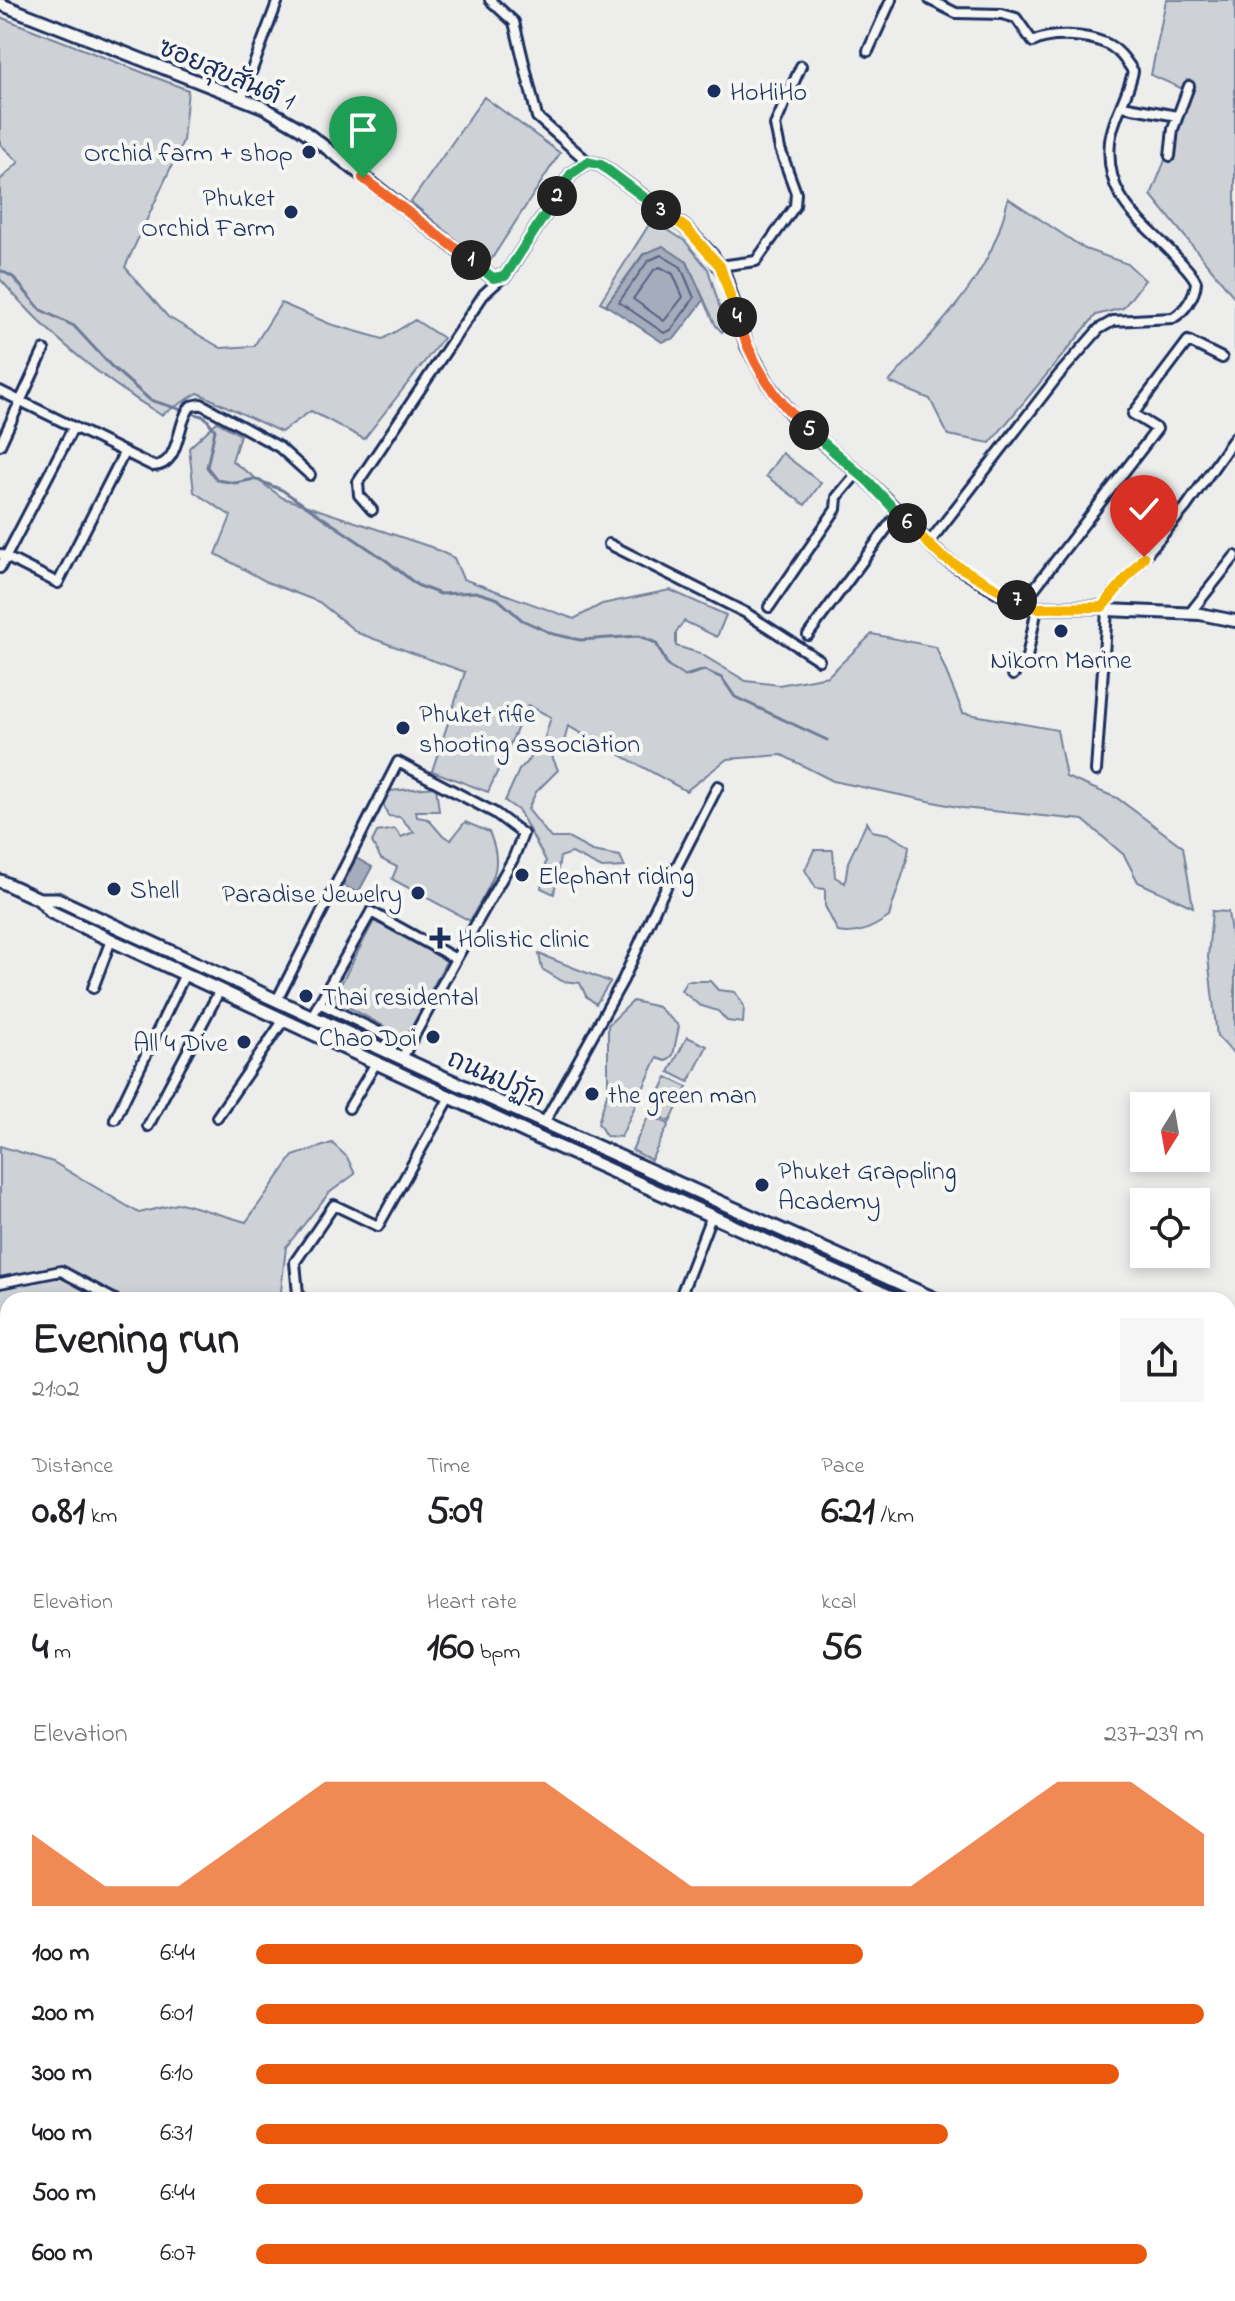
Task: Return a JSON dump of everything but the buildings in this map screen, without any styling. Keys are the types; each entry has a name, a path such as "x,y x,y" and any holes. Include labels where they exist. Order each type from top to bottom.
{"main road":[{"name":"ถนนปฏัก","path":"0,881 39,899 51,912 283,1021 880,1292"},
{"name":"ถนนปฏัก","path":"39,899 57,899 919,1292"},
{"path":"738,1227 744,1213"}],"street":[{"path":"241,99 278,0"},
{"path":"490,0 514,22 537,117 588,162 601,165 686,228 720,266 747,346 767,382 795,419 858,472 942,557 1001,594 1037,608 1190,613 1235,621"},
{"path":"868,51 891,0"},
{"path":"928,544 1058,376 1099,329 1113,321 1173,318 1195,291 1195,277 1128,209 1115,188 1110,145 1133,71 1124,56 1104,42 1075,37 1049,36 1033,42 1016,18 1002,14 956,13 930,0"},
{"name":"ซอยสุขสันต์ 1","path":"0,4 241,99 301,129 493,278 505,276"},
{"path":"720,266 756,261 795,206 796,193 775,125 801,66"},
{"path":"1170,156 1177,116 1189,86"},
{"path":"1122,106 1177,116"},
{"path":"372,510 359,495 358,482 484,294 505,276 571,174 588,162"},
{"path":"1023,603 1157,429 1133,414 1188,341 1222,358"},
{"path":"0,445 44,350"},
{"path":"0,391 145,464 161,466 172,455 186,410 201,404 279,447 310,475"},
{"path":"0,568 3,556 73,428"},
{"path":"1096,771 1104,608 1186,507 1235,437"},
{"path":"3,556 58,583 124,453"},
{"path":"769,607 836,509 837,497 858,472"},
{"path":"808,635 898,513"},
{"path":"609,544 746,613 819,660"},
{"path":"1190,613 1235,556"},
{"path":"1013,675 1027,657 1037,608"},
{"path":"277,1000 398,762 495,813 523,834 513,859 402,1058"},
{"path":"544,1123 623,980 657,905 718,786"},
{"path":"312,1016 371,912 456,959"},
{"path":"93,988 111,940"},
{"path":"115,1119 185,974"},
{"path":"148,1126 220,990"},
{"path":"319,1003 408,1046"},
{"path":"217,1117 283,1021"},
{"path":"349,1108 376,1063"},
{"path":"298,1292 295,1262 334,1205 378,1226 450,1097"},
{"path":"682,1292 712,1214"},
{"path":"0,1283 61,1271 100,1292"}],"shaded area":[{"path":"1166,0 1235,0 1235,298 1151,195 1192,93 1151,75"},
{"path":"0,17 188,90 183,141 125,267 168,317 221,348 254,346 281,303 330,324 383,339 415,320 443,338 364,439 311,411 281,432 198,393 161,415 75,353 0,279 0,180 19,162 0,144"},
{"path":"484,97 560,153 487,266 411,202"},
{"path":"1008,198 1085,249 1128,264 1145,280 1123,308 1096,315 990,443 948,435 930,399 889,382 945,319 977,275 1001,226"},
{"path":"652,220 685,241 708,269 726,328 722,332 716,326 687,262 643,254 606,305 600,302"},
{"path":"217,422 240,435 232,461 283,498 431,547 454,558 463,579 574,619 602,604 670,590 726,615 717,637 684,621 676,633 676,646 699,653 746,681 779,685 828,676 872,634 936,647 963,713 1057,730 1066,777 1117,798 1183,847 1193,907 1138,882 1124,855 1083,820 962,808 833,781 782,755 727,759 686,791 568,726 564,742 551,754 558,770 536,792 528,809 551,838 568,838 592,851 620,856 625,867 602,868 572,853 560,857 554,894 541,888 546,861 519,811 505,801 519,770 542,746 551,717 528,705 488,792 432,771 465,672 358,633 319,602 267,582 216,554 231,516 194,492 189,448"},
{"path":"782,453 821,483 805,505 766,476"},
{"path":"436,787 439,811 416,811 417,817 428,819 451,840 465,822 489,832 494,846 493,878 470,921 392,879 397,867 381,859 372,842 377,832 395,829 401,837 414,832 400,817 388,816 383,803 389,791"},
{"path":"867,822 872,831 888,834 909,846 906,864 889,917 865,930 838,932 825,906 825,889 816,888 805,870 814,850 833,850 835,877 845,883 848,862"},
{"path":"1212,911 1228,912 1235,960 1235,1055 1217,1036 1208,957"},
{"path":"374,921 447,960 406,1038 333,999"},
{"path":"539,954 610,982 596,1004 586,996 580,983 562,981 542,969"},
{"path":"687,981 710,981 718,990 735,992 744,1006 743,1023 727,1021 718,1011 699,1005 681,990"},
{"path":"633,1001 658,1007 679,1026 673,1055 666,1061 657,1058 621,1137 606,1136 598,1123 608,1091 608,1025"},
{"path":"687,1037 707,1046 689,1082 669,1072"},
{"path":"667,1077 687,1087 670,1122 650,1112"},
{"path":"649,1115 669,1124 651,1160 632,1150"},
{"path":"332,1143 347,1157 355,1174 329,1193 286,1247 281,1292 0,1292 0,1146 53,1162 139,1213 181,1203 246,1222 293,1156"}],"water":[{"path":"663,246 687,262 704,300 675,338 662,342 606,305 644,254"},
{"path":"356,858 372,867 358,893 342,885"}],"waterway":[{"path":"0,270 13,277 41,310 74,326 111,366 150,400 205,417 215,430 207,467 217,480 235,483 255,479 282,490 417,585 440,594 476,592 498,599 522,620 553,634 580,640 639,636 656,643 668,666 685,676 704,670 722,678 735,697 827,740"}],"place":[{"name":"HoHiHo","path":"714,91"},
{"name":"Orchid farm + shop","path":"309,152"},
{"name":"Phuket Orchid Farm","path":"291,212"},
{"name":"Nikorn Marine","path":"1061,631"},
{"name":"Phuket rifle shooting association","path":"403,728"},
{"name":"Elephant riding","path":"522,875"},
{"name":"Shell","path":"114,889"},
{"name":"Paradise Jewelry","path":"418,893"},
{"name":"Holistic clinic","path":"440,938"},
{"name":"Thai residental","path":"306,996"},
{"name":"Chao Doi","path":"433,1037"},
{"name":"All 4 Dive","path":"244,1042"},
{"name":"the green man","path":"592,1094"},
{"name":"Phuket Grappling Academy","path":"762,1185"}],"route":[{"path":"363,178 493,278 505,276 571,174 588,162 601,165 686,228 712,255 725,276 747,346 767,382 795,419 869,482 942,557 1001,594 1037,608 1102,607 1144,557"}]}
